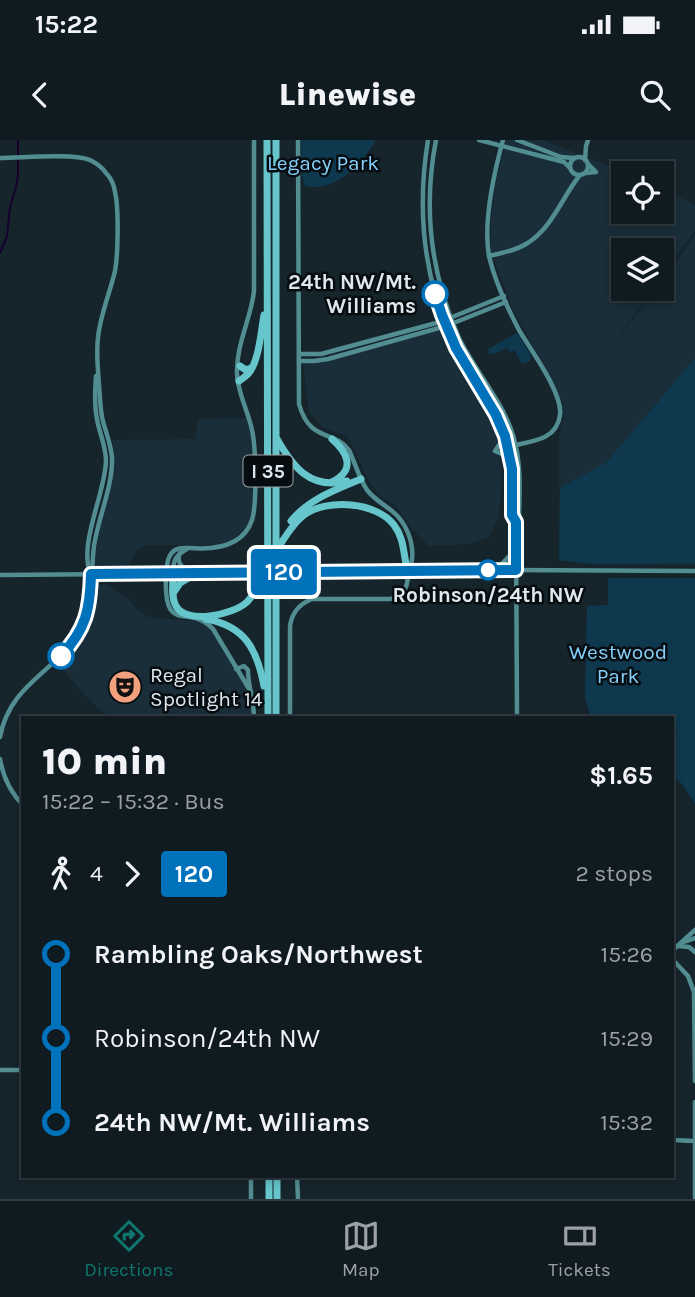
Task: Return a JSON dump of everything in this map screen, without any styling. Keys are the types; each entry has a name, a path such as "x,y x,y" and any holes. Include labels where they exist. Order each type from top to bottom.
{"highway":[{"name":"I 35","path":"267,140 271,716"},
{"name":"I 35","path":"271,716 276,550 276,140"},
{"path":"239,382 252,368 268,293"},
{"path":"240,366 246,370 252,368"},
{"path":"276,438 297,470 310,478 327,483 361,478"},
{"path":"327,483 342,475 347,462 342,447 332,439"},
{"path":"276,550 289,525 303,509 317,498 361,478"},
{"path":"276,550 296,523 311,510 326,506 362,506 383,515 394,525 402,539 408,572"},
{"path":"169,573 177,609 185,613 213,616 229,613 243,605 250,598 268,565"},
{"path":"173,593 180,583 197,573"},
{"path":"195,619 223,624 240,634 252,646 262,673 271,716"},
{"path":"269,1178 269,1199"},
{"path":"277,1178 277,1199"}],"main road":[{"path":"251,692 213,629 204,622 179,616 171,610 166,599 168,560 172,552 179,548 221,547 233,543 248,530 254,516 254,441 242,399 237,363 254,291 254,140"},
{"path":"290,716 290,626 296,609 312,599 396,598 407,588 412,560 407,529 394,512 371,495 345,444 312,428 301,411 298,140"},
{"path":"428,140 422,188 423,233 432,285 461,358 496,414 509,447 512,515 516,522"},
{"path":"436,140 430,184 430,229 437,272 453,324 470,358 501,408 513,436 518,458 520,488 519,515 516,522 517,716"},
{"path":"479,140 502,143 564,162 576,174 596,172 586,162 517,140"},
{"path":"489,256 517,248 535,238 550,221 570,186 587,169 588,140"},
{"path":"502,143 491,198 489,256 505,299 546,374 560,407 560,419 553,432 544,438 516,445"},
{"path":"570,186 570,162 586,146"},
{"path":"0,158 86,159 103,168 114,186 117,201 116,265 98,335 97,368 101,413 110,442 112,463 94,544 88,613 70,646 19,694 6,715 0,737"},
{"path":"299,358 445,323 453,324 505,299"},
{"path":"445,323 451,318 505,299"},
{"path":"239,349 239,382"},
{"path":"496,414 504,422 512,443 516,445"},
{"path":"495,451 505,436"},
{"path":"513,436 528,442"},
{"path":"518,458 528,442"},
{"path":"495,451 509,447"},
{"path":"509,447 514,453 520,488"},
{"path":"495,451 511,461"},
{"path":"169,573 180,552 188,548"},
{"path":"496,570 516,548"},
{"path":"180,552 179,563 187,573"},
{"path":"0,575 496,570 695,571"},
{"path":"236,669 243,666 249,673 254,716"},
{"path":"0,759 6,782 21,803"},
{"path":"674,949 695,930"},
{"path":"679,945 695,939"},
{"path":"679,945 689,947 695,952"},
{"path":"674,960 691,981 694,992 695,1081"},
{"path":"674,969 683,970"},
{"path":"0,1070 21,1070"},
{"path":"695,1102 695,1199"},
{"path":"674,1140 694,1141"},
{"path":"251,1178 251,1199"},
{"path":"297,1178 298,1199"}],"shaded area":[{"path":"506,140 543,140 611,167 611,224 674,224 674,194 695,205 695,230 674,260 674,238 611,238 611,301 644,301 608,352 647,301 674,301 674,264 695,235 695,565 622,565 560,561 559,436 564,414 542,362 513,310 491,253 495,185"},
{"path":"445,328 496,431 502,475 499,517 489,537 470,544 429,546 410,527 398,508 381,496 369,482 347,435 335,433 322,426 309,412 303,362 331,359"},
{"path":"246,418 252,443 253,510 245,531 231,541 216,545 147,545 137,550 130,569 94,569 114,462 112,440 196,439 197,419"},
{"path":"97,585 112,587 146,616 200,621 211,628 250,693 253,716 109,716 99,709 58,663 74,648 85,630"}],"green space":[{"name":"Legacy Park","path":"301,140 376,140 346,175 327,185 316,187 305,186"},
{"path":"517,333 531,355 530,361 522,364 514,350 510,353 507,348 489,354 488,349"},
{"path":"695,358 695,563 591,564 559,560 560,488 606,463"},
{"name":"Westwood Park","path":"608,578 695,578 695,804 682,784 674,778 674,716 591,716 585,698 587,606 608,605"}],"waterway":[{"path":"0,253 7,236 10,207 18,175 18,140"}],"bus line":[{"name":"120","path":"61,656 79,633 88,613 91,574 516,570 516,522 512,515 509,447 496,415 456,348 435,294"}],"place":[{"name":"24th NW/Mt. Williams","path":"435,294"},
{"name":"Robinson/24th NW","path":"488,570"},
{"name":"Regal Spotlight 14","path":"125,687"}]}
